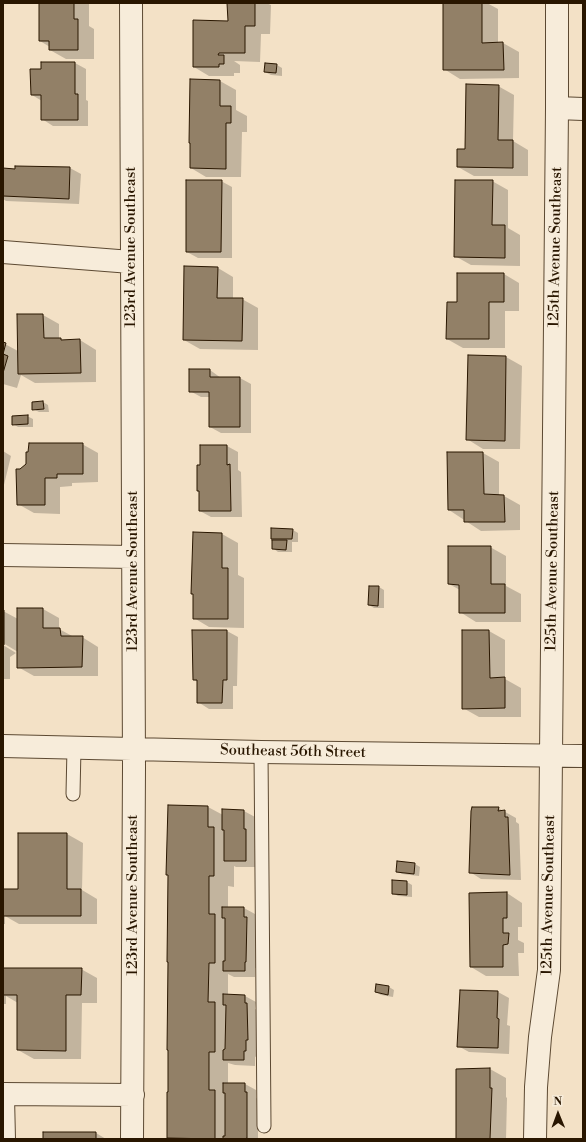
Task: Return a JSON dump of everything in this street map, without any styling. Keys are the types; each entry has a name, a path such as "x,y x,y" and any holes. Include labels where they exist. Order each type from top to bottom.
{"street":[{"name":"123rd Avenue Southeast","path":"131,3 134,749 132,1139"},
{"name":"125th Avenue Southeast","path":"535,1139 536,1087 540,1037 549,970 557,3"},
{"path":"557,108 583,109"},
{"path":"3,252 131,262"},
{"path":"3,555 133,557"},
{"name":"Southeast 56th Street","path":"3,746 261,752 583,756"},
{"path":"3,1094 132,1095"},
{"path":"3,1097 4,1139"}],"lane":[{"path":"73,794 74,748"},
{"path":"261,752 264,1126"}],"building":[{"path":"39,3 74,3 74,19 78,19 78,50 49,50 49,41 39,41"},
{"path":"227,3 255,3 255,26 245,26 245,53 219,53 218,55 224,55 224,64 219,64 219,67 193,67 193,20 228,21"},
{"path":"443,3 482,3 482,43 503,42 504,70 443,70"},
{"path":"41,62 75,62 75,94 78,94 78,120 41,120 41,95 31,95 30,69 41,69"},
{"path":"265,63 277,64 276,73 264,72"},
{"path":"190,79 220,80 220,106 231,106 231,123 226,123 226,169 190,168"},
{"path":"466,84 499,85 498,140 513,140 513,168 457,167 457,149 465,149"},
{"path":"15,166 70,167 69,199 3,196 3,168 15,169"},
{"path":"186,180 222,180 221,252 186,252"},
{"path":"455,180 493,180 492,225 505,225 505,258 454,257"},
{"path":"184,266 218,267 217,298 243,298 242,341 183,340"},
{"path":"457,273 504,273 504,302 489,302 489,339 446,339 447,302 457,302"},
{"path":"17,314 43,314 44,338 61,338 61,340 80,339 81,373 18,374"},
{"path":"3,342 6,343 3,354"},
{"path":"3,354 8,356 3,373"},
{"path":"468,355 506,356 505,441 466,440"},
{"path":"189,369 210,369 210,377 240,377 240,427 209,427 209,392 189,392"},
{"path":"43,401 44,409 32,410 32,402"},
{"path":"28,415 28,424 12,425 12,416"},
{"path":"29,443 83,443 83,474 57,474 57,478 45,478 45,505 17,505 16,469 20,469 26,464 26,452 28,452"},
{"path":"200,445 227,445 227,465 230,464 231,511 199,511 197,465 200,465"},
{"path":"447,452 483,452 484,494 504,495 505,522 464,522 464,510 448,510"},
{"path":"271,528 293,529 292,539 271,539"},
{"path":"193,532 222,533 222,568 228,568 228,619 193,619 193,594 191,594"},
{"path":"272,540 287,540 286,550 272,549"},
{"path":"448,546 491,546 491,584 505,584 505,613 459,613 459,585 448,584"},
{"path":"369,586 379,586 378,606 368,605"},
{"path":"17,608 43,608 43,628 60,628 61,636 83,636 82,667 17,668"},
{"path":"4,610 4,645 3,645"},
{"path":"192,630 227,630 227,680 223,680 222,703 197,703 197,680 193,680"},
{"path":"462,630 489,630 490,678 505,677 505,708 462,709"},
{"path":"168,805 208,806 208,827 214,827 214,876 209,876 209,914 215,914 215,963 209,963 208,1002 215,1002 215,1052 209,1052 209,1090 215,1090 215,1139 167,1138 168,875 166,875"},
{"path":"472,807 499,807 498,811 505,810 505,817 508,817 510,875 469,873"},
{"path":"222,809 244,810 244,829 246,829 246,861 224,861"},
{"path":"18,833 67,833 67,889 81,889 81,916 3,916 3,889 18,889"},
{"path":"397,861 415,863 414,874 396,872"},
{"path":"392,880 407,881 407,895 392,894"},
{"path":"507,892 507,918 503,918 503,933 509,933 508,944 503,945 503,967 470,967 469,893"},
{"path":"222,907 244,907 244,917 247,917 245,971 223,971 223,961 225,961 225,918 222,918"},
{"path":"3,968 82,968 81,995 66,995 66,1051 17,1050 17,995 3,995"},
{"path":"376,984 389,986 388,995 375,992"},
{"path":"460,990 498,991 498,1048 457,1047"},
{"path":"223,994 245,995 245,1003 247,1003 248,1040 246,1040 244,1060 223,1060 223,1050 225,1049 226,1005 223,1005"},
{"path":"490,1068 490,1088 492,1088 490,1139 456,1139 456,1069"},
{"path":"223,1083 245,1083 245,1092 247,1092 247,1138 245,1139 223,1139 223,1136 225,1136 225,1093 223,1093"},
{"path":"43,1132 96,1132 96,1139 43,1139"}]}
